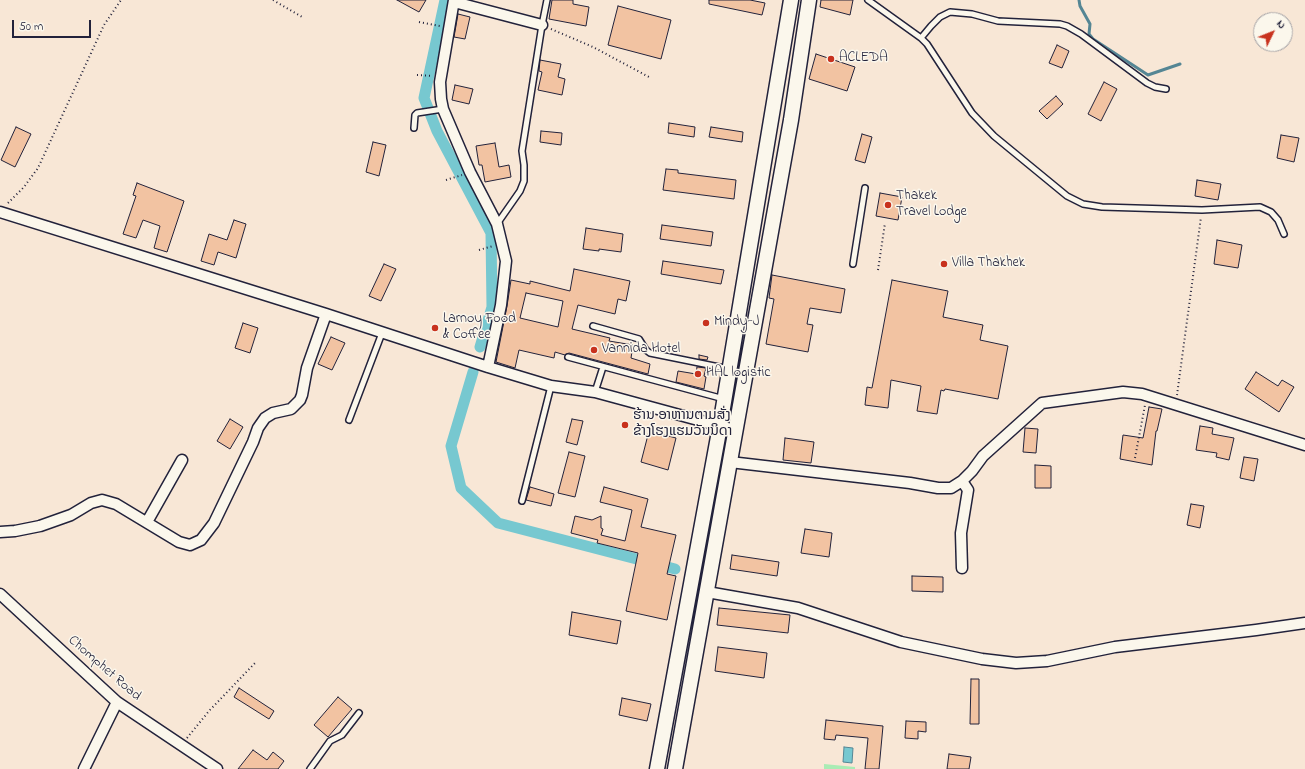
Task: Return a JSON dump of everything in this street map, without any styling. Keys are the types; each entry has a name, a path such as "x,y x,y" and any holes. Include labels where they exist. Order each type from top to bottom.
{"main road":[{"path":"657,769 730,369 791,0"},
{"path":"676,769 791,120 809,0"}],"street":[{"path":"488,367 501,305 506,262 497,224 470,172 443,109 441,99 441,76 454,1 542,25"},
{"path":"0,212 550,386 595,392 735,430"},
{"path":"0,532 15,531 40,526 71,515 91,503 102,500 116,504 179,542 190,545 201,540 214,523 253,442 258,428 265,418 273,413 291,409 300,400 307,368 326,314"},
{"path":"730,462 902,482 938,488 951,488 962,481 972,471 983,456 1042,402 1123,392 1147,396 1305,446"},
{"path":"147,522 182,460"},
{"path":"962,481 968,490 961,533 962,568"},
{"path":"707,592 798,608 901,642 982,659 1016,663 1047,661 1115,647 1305,623"},
{"name":"Chomphet Road","path":"0,594 117,702 217,769"},
{"path":"84,769 117,702"}],"lane":[{"path":"497,224 520,191 524,181 522,151 542,25 548,0"},
{"path":"868,0 921,38 927,44 972,113 994,136 1067,196 1082,204 1102,207 1202,210 1260,208 1271,212 1278,220 1284,234"},
{"path":"921,38 940,17 950,12 972,14 998,21 1060,24 1067,26 1081,34 1155,87 1166,89"},
{"path":"414,128 415,115 420,112 443,109"},
{"path":"853,264 865,188"},
{"path":"593,326 639,339 646,350 650,353 730,369"},
{"path":"349,420 382,333"},
{"path":"568,357 724,399"},
{"path":"595,392 602,366"},
{"path":"522,501 550,386"},
{"path":"310,769 330,741 342,735 359,713"}],"path":[{"path":"0,212 24,187 38,168 104,25 121,0"},
{"path":"272,0 304,18"},
{"path":"419,22 449,28"},
{"path":"542,25 593,47 649,77"},
{"path":"416,76 441,76"},
{"path":"446,180 470,172"},
{"path":"1176,405 1202,210"},
{"path":"878,270 885,223"},
{"path":"479,250 502,243"},
{"path":"1135,458 1147,396"},
{"path":"182,746 209,711 255,663"}],"green space":[{"path":"824,764 855,767 855,769 824,769"}],"water":[{"path":"844,747 853,748 852,763 843,762"}],"building":[{"path":"397,0 426,0 419,12"},
{"path":"552,0 573,0 573,4 589,7 586,26 549,19"},
{"path":"709,0 750,0 765,3 762,15 709,4"},
{"path":"821,0 853,0 850,15 820,7"},
{"path":"618,6 671,20 661,59 608,45"},
{"path":"458,14 470,17 465,39 454,37"},
{"path":"1057,45 1069,51 1062,68 1049,63"},
{"path":"816,54 855,67 847,91 809,79"},
{"path":"540,60 561,64 558,77 565,79 562,95 538,90 542,72 539,71"},
{"path":"1104,82 1117,89 1101,121 1088,114"},
{"path":"455,85 473,89 469,104 452,100"},
{"path":"1056,96 1063,104 1047,119 1039,111"},
{"path":"669,123 695,127 694,137 668,133"},
{"path":"16,127 31,134 15,167 1,160"},
{"path":"711,127 743,132 742,142 709,137"},
{"path":"541,131 562,133 561,145 540,142"},
{"path":"862,134 872,137 865,163 855,160"},
{"path":"1281,135 1299,138 1294,162 1277,158"},
{"path":"373,142 386,145 379,176 366,172"},
{"path":"495,143 499,167 509,165 511,177 485,182 482,165 479,165 476,146"},
{"path":"666,169 678,170 678,173 736,180 734,199 663,190"},
{"path":"1197,180 1221,184 1218,200 1195,196"},
{"path":"137,183 184,201 167,252 154,248 160,226 143,220 136,238 123,234 136,196 133,195"},
{"path":"880,193 902,197 898,220 876,216"},
{"path":"234,220 246,224 236,258 218,252 214,265 201,261 209,234 227,240"},
{"path":"662,225 713,232 711,246 660,239"},
{"path":"586,228 623,234 621,252 599,249 599,251 583,249"},
{"path":"1217,240 1242,245 1238,268 1214,264"},
{"path":"663,261 724,270 721,284 661,274"},
{"path":"384,264 396,269 381,301 369,296"},
{"path":"574,269 630,281 626,301 618,299 615,314 578,305 572,329 610,338 609,341 633,345 631,358 650,364 648,374 569,353 565,355 555,352 554,358 519,350 515,368 496,362 511,280 530,284 530,281 570,291","holes":["526,293 563,301 558,327 520,318"]},
{"path":"772,275 845,289 841,313 810,308 807,324 813,325 808,352 766,344 774,299 769,298"},
{"path":"892,280 948,291 943,317 983,325 980,340 1008,346 998,399 945,389 944,391 941,390 937,414 917,411 921,386 891,380 888,408 865,405 867,387 872,388"},
{"path":"243,323 258,328 250,353 235,348"},
{"path":"331,337 345,343 332,370 318,364"},
{"path":"699,355 708,357 707,360 699,359"},
{"path":"697,367 706,368 704,376 706,377 704,389 676,382 678,371 696,374"},
{"path":"1256,372 1278,386 1282,380 1294,387 1279,412 1245,389"},
{"path":"1149,407 1162,409 1156,431 1152,465 1120,459 1123,435 1143,438"},
{"path":"230,419 243,427 230,449 217,441"},
{"path":"572,419 583,421 577,445 566,442"},
{"path":"1200,426 1213,428 1212,434 1234,438 1229,460 1216,457 1217,453 1196,450"},
{"path":"1025,428 1038,429 1036,453 1023,452"},
{"path":"649,431 676,438 668,470 641,462"},
{"path":"785,438 814,442 811,463 783,460"},
{"path":"569,452 585,456 575,497 558,493"},
{"path":"1244,457 1258,459 1254,481 1240,478"},
{"path":"1035,465 1051,466 1051,488 1035,488"},
{"path":"530,487 554,494 551,506 526,500"},
{"path":"604,487 648,499 641,527 676,535 667,574 676,576 667,620 626,611 638,553 597,543 598,540 571,533 575,516 592,520 601,516 601,528 603,529 601,535 625,541 632,510 600,502"},
{"path":"1191,504 1204,506 1200,528 1187,525"},
{"path":"805,529 832,533 829,557 801,553"},
{"path":"732,555 779,562 777,576 730,569"},
{"path":"912,576 943,577 943,592 912,591"},
{"path":"719,608 790,615 788,633 717,625"},
{"path":"572,612 621,621 617,644 569,635"},
{"path":"718,647 767,653 764,678 715,671"},
{"path":"971,679 979,679 979,724 970,724"},
{"path":"239,688 274,711 269,719 234,697"},
{"path":"338,697 352,709 328,737 314,725"},
{"path":"622,698 651,704 647,721 619,715"},
{"path":"826,720 883,726 879,769 865,769 868,738 836,735 835,740 824,739"},
{"path":"906,721 926,722 926,732 918,731 918,739 905,738"},
{"path":"253,750 267,760 273,752 284,761 278,769 238,769"},
{"path":"949,754 971,757 969,769 947,769"}],"waterway":[{"path":"445,0 424,98 437,131 491,233 492,307 480,347"},
{"path":"1079,0 1080,6 1090,24 1089,34 1093,39 1148,75 1180,64"},
{"path":"473,372 451,446 461,488 498,523 675,569"}],"place":[{"name":"ACLEDA","path":"831,59"},
{"name":"Thakek Travel Lodge","path":"888,205"},
{"name":"Villa Thakhek","path":"944,264"},
{"name":"Mindy-J","path":"706,323"},
{"name":"Larnoy Food & Coffee","path":"435,328"},
{"name":"Vannida Hotel","path":"594,350"},
{"name":"HAL logistic","path":"698,374"},
{"name":"ຮ້ານ ອາຫານຕາມສັ່ງ ຂ້າງໂຮງແຮມວັນນິດາ","path":"625,425"}]}
